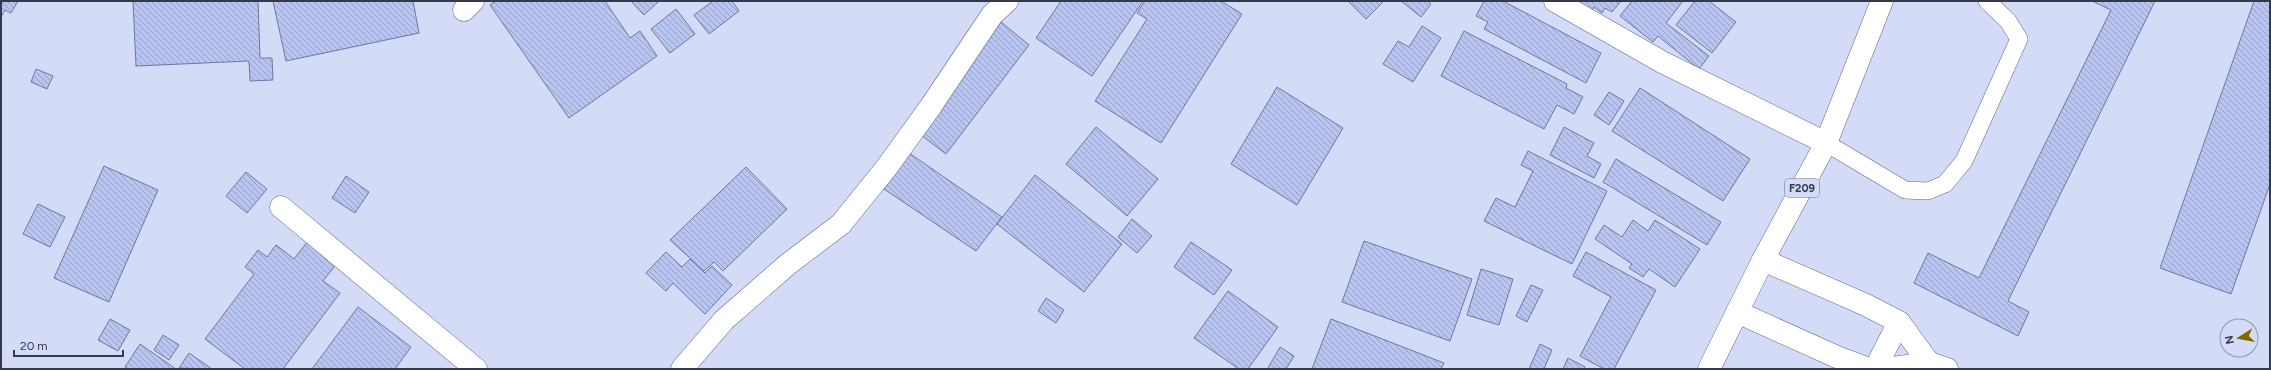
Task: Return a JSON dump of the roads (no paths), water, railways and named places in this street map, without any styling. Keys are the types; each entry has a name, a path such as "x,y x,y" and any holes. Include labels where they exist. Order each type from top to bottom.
{"street":[{"path":"682,369 724,320 788,265 841,224 887,168 992,15 1007,1"},
{"path":"1555,1 1662,62 1826,143"},
{"name":"F209","path":"1709,369 1763,260 1826,143 1882,1"},
{"path":"281,207 476,369"},
{"path":"1763,260 1866,305 1899,322 1938,366"},
{"path":"1737,312 1837,357 1869,369"},
{"path":"1874,369 1899,322"},
{"path":"1885,369 1938,366"}],"lane":[{"path":"1826,143 1905,190 1928,191 1945,184 1964,161 2019,40 2008,21 1987,1"}]}
